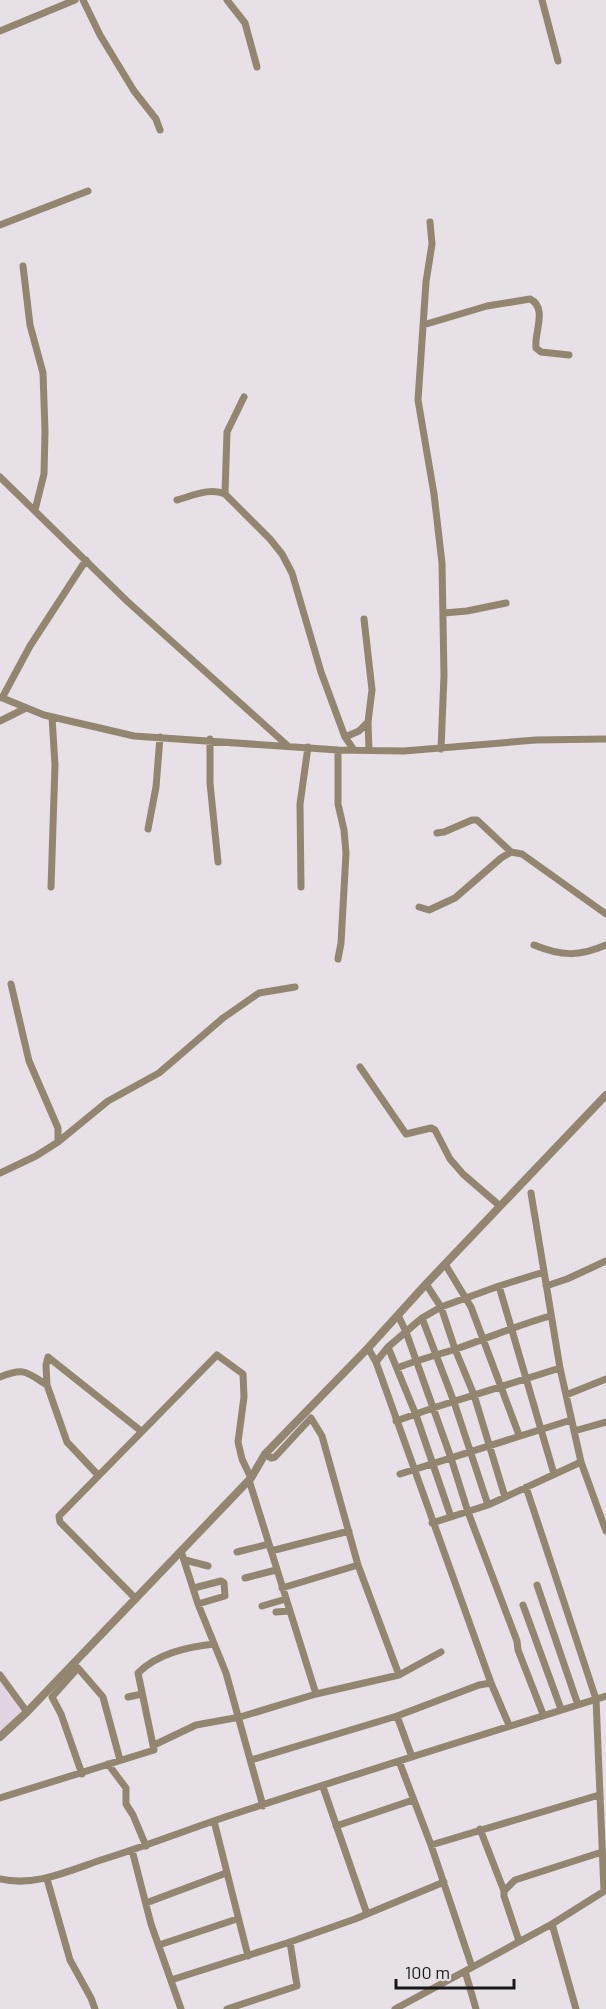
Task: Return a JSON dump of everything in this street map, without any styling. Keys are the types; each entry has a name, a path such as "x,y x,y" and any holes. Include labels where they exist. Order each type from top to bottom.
{"street":[{"path":"0,31 75,0"},
{"path":"83,0 100,35 134,90 156,118 160,130"},
{"path":"227,0 245,23 257,68"},
{"path":"542,0 558,61"},
{"path":"0,225 88,191"},
{"path":"430,222 432,244 418,400 441,551 444,613 441,749"},
{"path":"23,266 30,325 43,373 44,474 35,510"},
{"path":"423,325 494,304 530,299 537,303 539,311 536,348 541,352 569,355"},
{"path":"225,494 227,432 244,397"},
{"path":"0,477 154,626 288,746"},
{"path":"177,500 218,490 225,494 270,538 282,554 292,573 321,672 345,737 354,750"},
{"path":"86,560 30,646 1,698 52,717 134,736 339,750 441,749 536,740 606,739"},
{"path":"444,613 506,603"},
{"path":"364,620 372,690 368,722 369,750"},
{"path":"0,721 26,708"},
{"path":"51,886 55,765 52,717"},
{"path":"345,737 359,731 368,722"},
{"path":"148,830 156,787 160,737"},
{"path":"210,740 210,783 218,862"},
{"path":"301,887 300,804 308,747"},
{"path":"338,959 346,853 338,804 339,750"},
{"path":"437,833 477,820 511,852 522,854 606,914"},
{"path":"419,907 429,910 455,898 511,852"},
{"path":"534,945 553,952 585,954 606,945"},
{"path":"11,984 29,1062 58,1128 58,1142"},
{"path":"0,1173 36,1156 58,1142 108,1101 159,1072 223,1018 259,993 295,987"},
{"path":"360,1067 406,1134 431,1128 435,1130 450,1159 462,1174 500,1206"},
{"path":"0,1737 27,1712 250,1479 265,1454 606,1095"},
{"path":"531,1193 550,1316 580,1462 606,1531"},
{"path":"546,1286 606,1261"},
{"path":"445,1264 467,1298 519,1436"},
{"path":"376,1362 388,1347 422,1318 441,1307 544,1272"},
{"path":"426,1284 441,1307 474,1395 505,1497"},
{"path":"499,1286 513,1327 554,1474"},
{"path":"398,1316 417,1360 468,1512 543,1714"},
{"path":"398,1368 550,1316"},
{"path":"422,1318 454,1402 488,1505"},
{"path":"388,1347 416,1414 451,1517"},
{"path":"368,1348 376,1362 490,1683 509,1725"},
{"path":"136,1599 58,1519 58,1515 217,1355 243,1374 244,1397 238,1442 316,1694"},
{"path":"98,1475 67,1442 47,1385 48,1358 141,1431"},
{"path":"396,1421 526,1377 560,1368"},
{"path":"0,1377 16,1370 24,1371 47,1385"},
{"path":"566,1395 606,1378"},
{"path":"265,1454 272,1458 275,1457 311,1418 324,1442 358,1565 399,1675"},
{"path":"400,1474 571,1420"},
{"path":"574,1431 606,1422"},
{"path":"432,1523 488,1505 580,1462"},
{"path":"394,2009 552,1924 605,1891 596,1699 526,1487"},
{"path":"237,1552 349,1531"},
{"path":"182,1551 198,1604 240,1717 263,1806"},
{"path":"185,1560 208,1566"},
{"path":"282,1588 358,1565"},
{"path":"245,1578 276,1570"},
{"path":"194,1588 221,1581 224,1583 225,1596 198,1604"},
{"path":"537,1585 579,1705"},
{"path":"262,1606 286,1599"},
{"path":"524,1605 561,1709"},
{"path":"276,1612 289,1611"},
{"path":"0,1798 154,1750 138,1673 148,1664 178,1651 214,1644"},
{"path":"154,1745 196,1725 240,1717 316,1694 399,1675 441,1652"},
{"path":"82,1774 61,1714 51,1697 78,1668 103,1697 120,1760"},
{"path":"0,1674 27,1712"},
{"path":"251,1760 397,1716 490,1683"},
{"path":"128,1697 142,1694"},
{"path":"0,1879 12,1882 47,1879 214,1821 543,1714 606,1696"},
{"path":"397,1716 412,1757"},
{"path":"399,1761 444,1882 468,1969 476,2009"},
{"path":"108,1764 126,1788 126,1804 146,1846"},
{"path":"323,1787 367,1914"},
{"path":"432,1845 599,1795"},
{"path":"336,1826 413,1800"},
{"path":"214,1821 248,1956"},
{"path":"480,1829 504,1891 519,1941"},
{"path":"132,1850 146,1903 181,2009"},
{"path":"504,1891 515,1880 602,1852"},
{"path":"146,1903 226,1873"},
{"path":"47,1879 70,1960 95,2009"},
{"path":"171,1980 290,1942 367,1914 444,1882"},
{"path":"159,1945 237,1919"},
{"path":"552,1924 576,2009"},
{"path":"227,2009 297,1986 290,1942"}],"shaded area":[{"path":"0,1679 25,1712 0,1733"}]}
